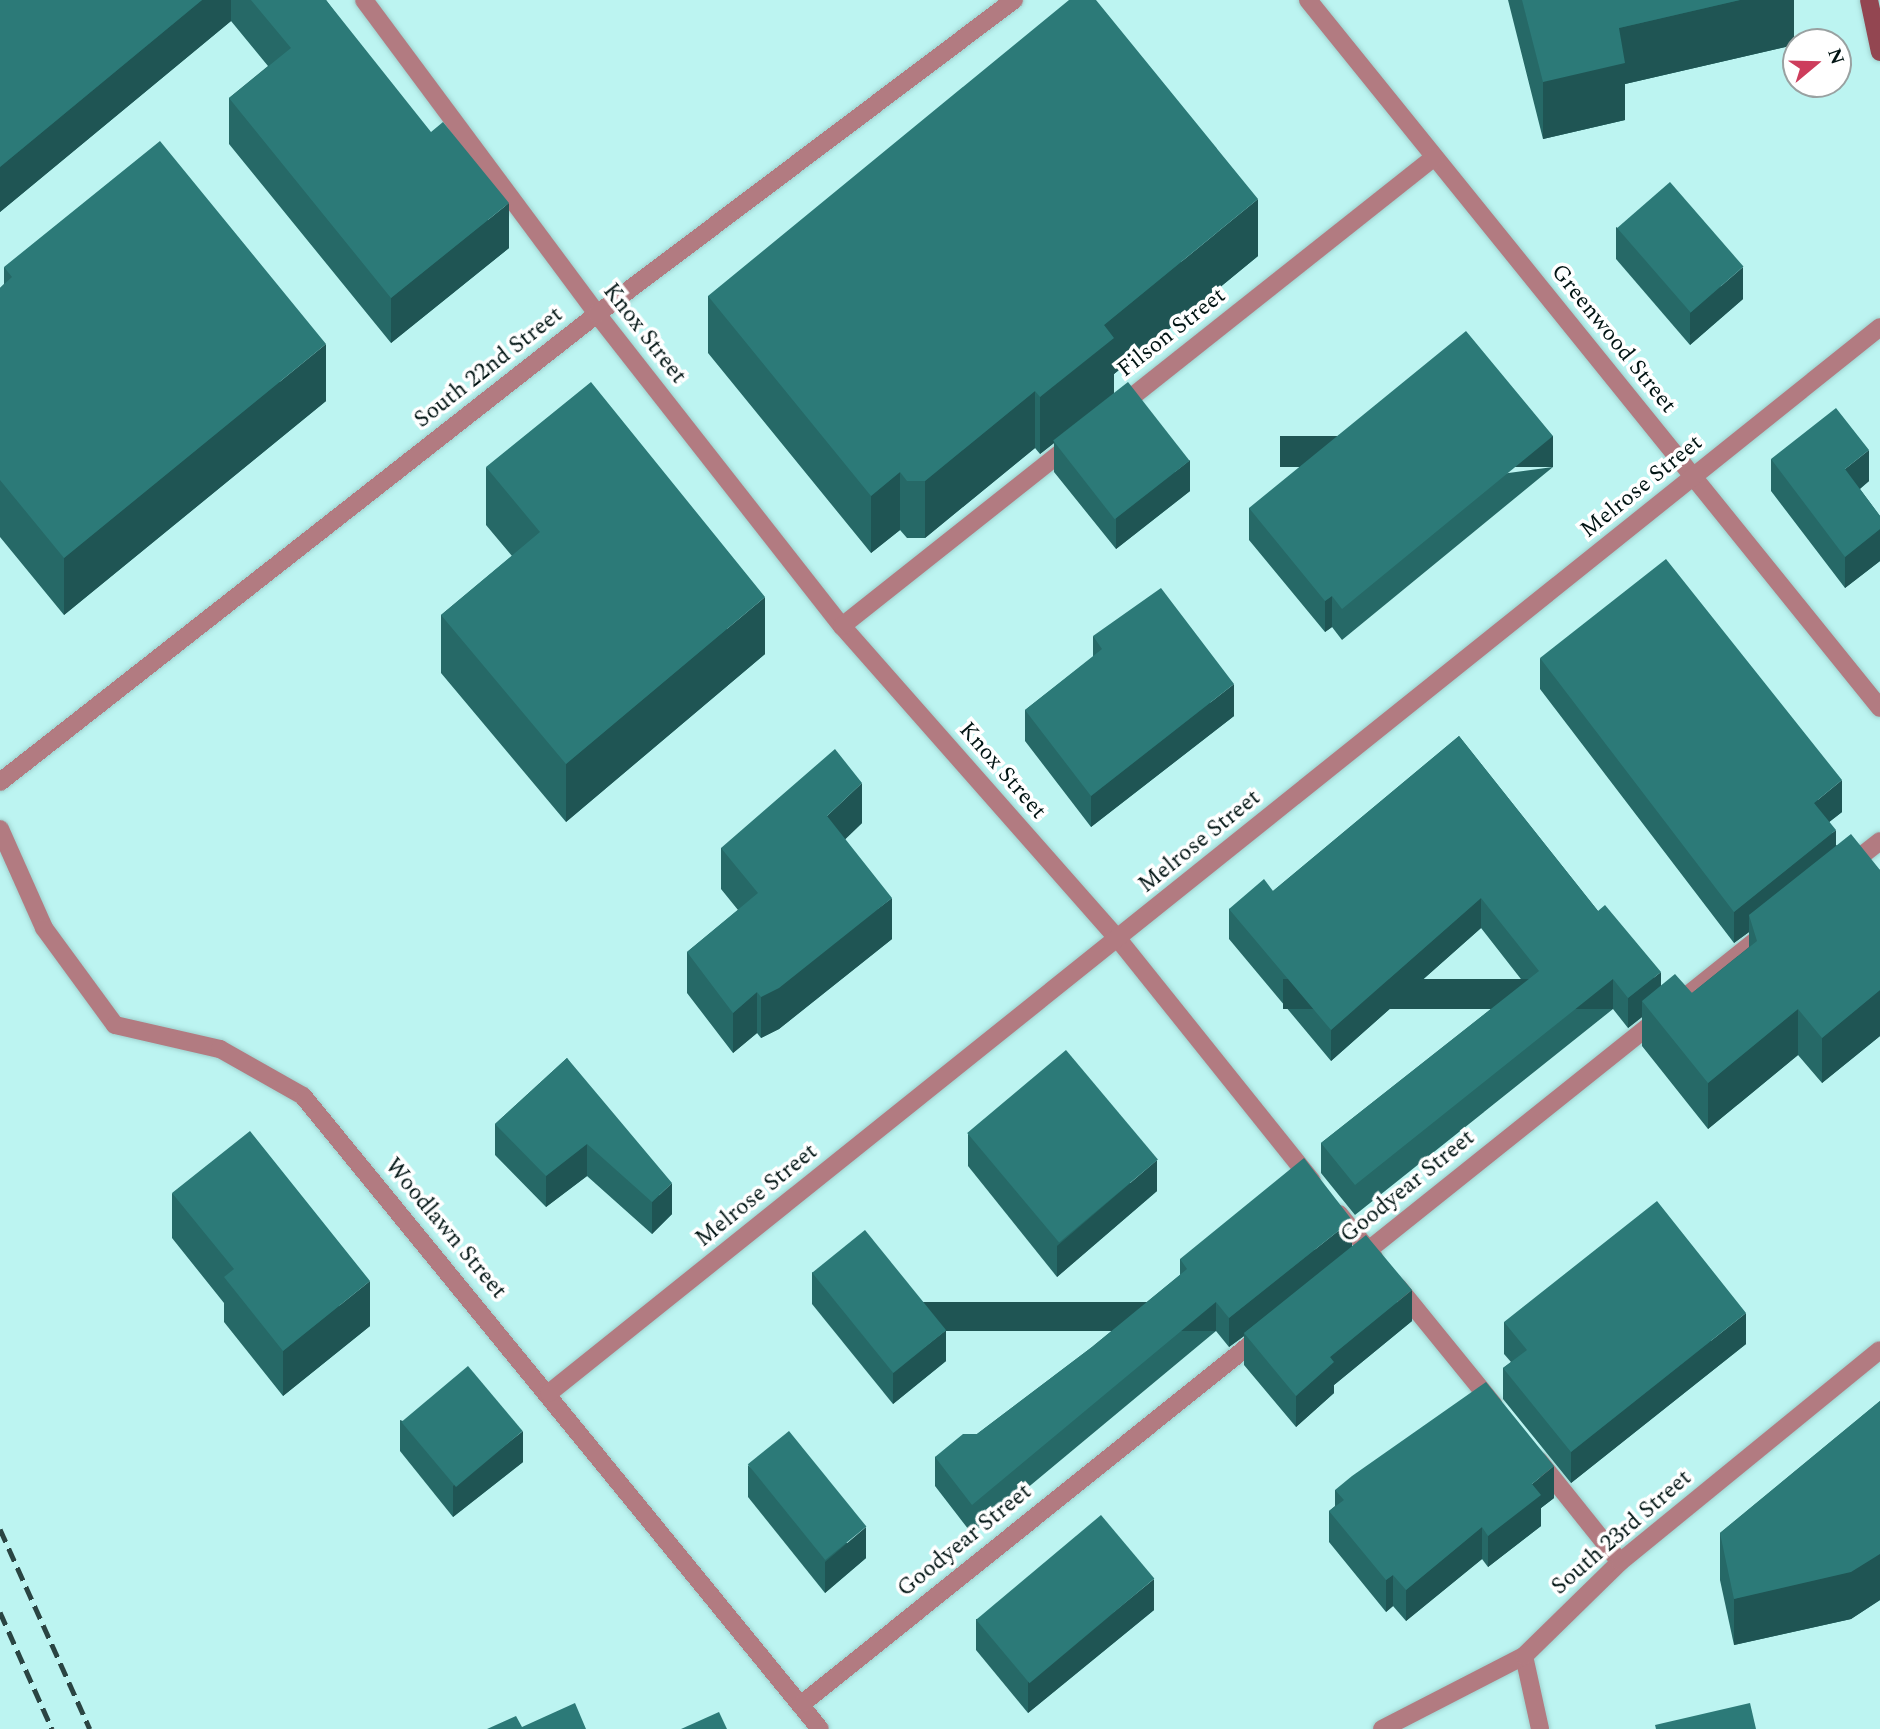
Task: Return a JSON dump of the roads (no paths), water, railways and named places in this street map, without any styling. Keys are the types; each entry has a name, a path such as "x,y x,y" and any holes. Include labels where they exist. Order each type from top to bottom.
{"main road":[{"path":"1869,0 1880,52"}],"street":[{"name":"Knox Street","path":"364,0 597,314 842,626 1118,939 1507,1422"},
{"name":"South 22nd Street","path":"0,782 597,314 1014,0"},
{"name":"Greenwood Street","path":"1308,0 1880,708"},
{"name":"Filson Street","path":"1105,418 1434,157"},
{"name":"Melrose Street","path":"549,1394 1880,327"},
{"path":"842,626 1083,435"},
{"name":"Woodlawn Street","path":"0,829 44,928 115,1024 220,1049 303,1096 803,1703 820,1729"},
{"path":"1826,884 1880,841"},
{"name":"Goodyear Street","path":"1346,1268 1782,919"},
{"name":"Goodyear Street","path":"803,1703 1281,1320"},
{"name":"South 23rd Street","path":"1382,1729 1524,1656 1620,1562 1880,1350"},
{"path":"1525,1444 1620,1562"},
{"path":"1524,1656 1540,1729"}],"railway":[{"path":"0,1529 90,1729"},
{"path":"0,1612 52,1729"}]}
